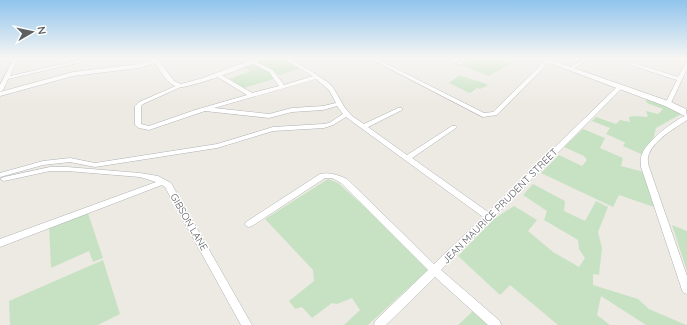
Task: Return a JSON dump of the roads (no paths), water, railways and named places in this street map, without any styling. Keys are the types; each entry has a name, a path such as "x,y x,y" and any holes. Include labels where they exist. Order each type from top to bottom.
{"street":[{"path":"0,90 8,73"},
{"path":"6,78 28,73"},
{"path":"0,94 80,73"},
{"path":"165,73 174,84 180,86"},
{"path":"223,73 180,86 141,103 138,106 138,125 140,127 149,128 203,109 316,77"},
{"path":"273,73 282,86"},
{"path":"310,73 331,88 338,104 347,114 363,127 489,217"},
{"path":"400,73 483,116 495,114 501,110 531,73"},
{"path":"581,73 687,111"},
{"path":"661,73 680,79"},
{"path":"668,104 683,73"},
{"path":"218,75 251,96"},
{"name":"JEAN MAURICE PRUDENT STREET","path":"379,325 620,87"},
{"path":"203,109 269,116 292,110 323,108 338,104"},
{"path":"678,108 687,116 653,144 644,156 645,167 687,290"},
{"path":"363,127 400,109"},
{"path":"0,175 58,160 70,160 95,165 109,164 145,156 217,146 274,129 327,125 347,114"},
{"path":"407,158 454,127"},
{"path":"0,180 50,169 140,175 155,178 162,182"},
{"path":"249,224 322,176 329,175 344,181 435,270 496,325"},
{"path":"0,243 162,182"},
{"name":"GIBSON LANE","path":"162,182 168,185 248,325"}]}
